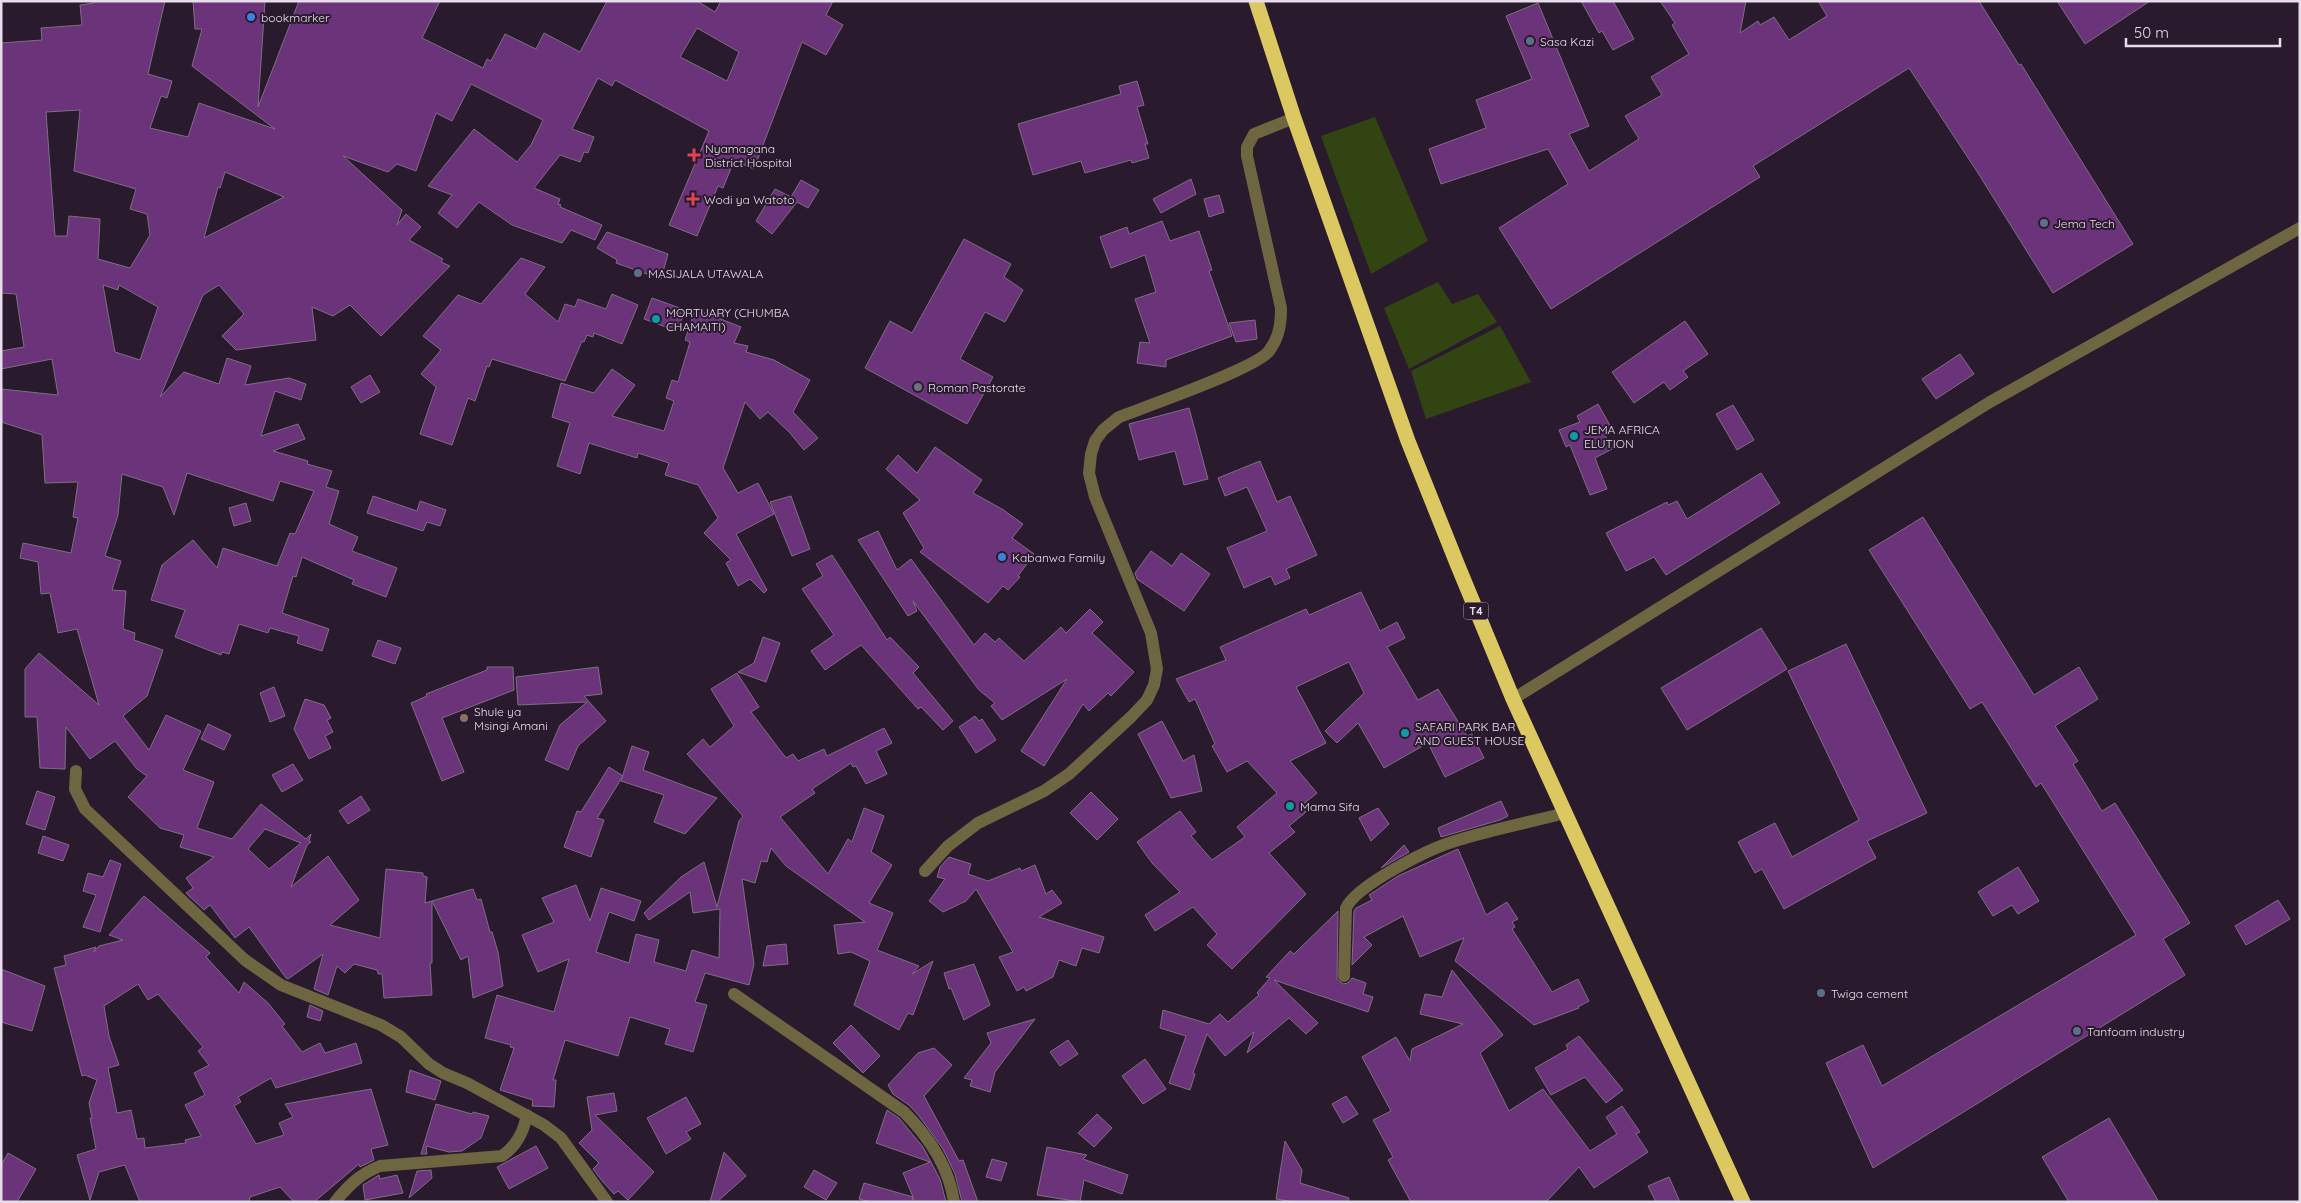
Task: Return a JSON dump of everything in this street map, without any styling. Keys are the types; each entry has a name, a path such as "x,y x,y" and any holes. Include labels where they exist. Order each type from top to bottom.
{"highway":[{"name":"T4","path":"1256,1 1294,118 1408,441 1513,699 1743,1202"}],"street":[{"path":"925,871 948,846 978,823 1044,791 1069,774 1132,717 1150,692 1157,669 1152,640 1095,498 1089,473 1090,454 1095,441 1103,430 1119,417 1243,368 1268,353 1280,328 1281,308 1247,156 1247,147 1254,134 1294,118"},
{"path":"1513,699 1990,402 2300,228"},
{"path":"76,771 75,789 85,809 245,960 281,985 381,1025 401,1037 428,1064 544,1124 561,1138 607,1202"},
{"path":"1344,976 1346,908 1350,900 1374,880 1450,843 1564,813"},
{"path":"734,994 910,1118 922,1129 945,1166 951,1182 954,1202"},
{"path":"335,1202 357,1178 380,1166 502,1156 520,1138 527,1115"}],"green space":[{"path":"1375,117 1428,241 1371,274 1321,136"},
{"path":"1438,282 1452,304 1478,294 1497,322 1409,369 1384,308"},
{"path":"1500,326 1531,382 1426,419 1411,371"}],"building":[{"path":"93,1 165,1 148,74 172,81 167,98 161,96 150,128 188,137 199,103 275,129 192,66 202,29 195,29 193,1 265,1 258,107 299,1 440,1 422,38 483,68 487,59 491,61 505,34 536,49 544,33 580,52 607,1 697,1 715,12 721,1 833,1 826,15 843,25 826,55 802,42 754,169 734,161 723,188 718,186 697,236 669,225 709,131 615,80 612,86 598,78 572,129 594,137 588,153 584,152 580,162 560,155 534,188 560,199 558,204 561,205 560,207 602,225 595,240 571,230 562,243 512,225 479,202 457,228 438,213 452,195 428,186 474,129 517,162 531,145 543,120 471,84 452,121 436,113 416,171 397,164 388,172 343,156 402,210 397,225 406,214 421,227 409,240 443,259 441,262 450,266 381,336 350,305 333,316 312,307 316,340 236,350 222,336 244,314 219,285 203,295 160,397 184,372 219,384 227,358 251,366 245,385 289,378 306,384 301,400 275,391 261,436 298,424 305,439 273,451 308,461 307,464 332,471 326,487 339,491 329,524 358,537 352,551 397,568 386,597 352,584 354,580 302,557 296,577 293,576 282,613 329,629 322,651 297,643 299,636 270,628 268,633 239,624 229,654 222,652 221,655 175,637 185,610 151,600 162,565 193,540 217,568 223,548 277,566 290,533 295,534 314,491 280,481 273,501 187,473 174,515 163,487 122,474 118,515 105,556 121,561 112,590 126,591 123,629 135,633 134,640 163,650 147,696 123,716 149,750 166,715 201,731 183,770 214,782 197,828 232,839 261,804 306,839 311,834 309,841 311,842 307,845 291,887 328,856 359,900 330,925 380,938 386,869 423,873 423,876 427,877 425,903 432,901 432,963 430,963 432,995 384,998 382,974 378,974 377,970 354,964 345,973 337,966 328,995 314,989 323,954 288,979 249,927 235,938 210,905 204,910 186,893 193,888 186,878 214,857 180,847 184,835 160,828 128,797 147,776 137,769 115,741 90,759 66,727 65,769 40,768 37,717 25,717 25,669 39,653 99,705 77,629 58,633 50,593 41,594 38,562 20,558 23,543 71,553 78,518 73,517 78,482 45,483 42,435 1,422 1,389 58,395 52,359 1,369 1,351 24,347 16,294 1,293 1,43 42,40 41,28 82,25 80,5 94,3","holes":["697,28 739,52 727,81 680,57","80,110 74,171 136,189 130,209 147,214 150,235 130,268 98,259 100,219 69,216 67,236 55,236 46,112","225,172 284,197 204,238 218,187 220,188","103,285 118,290 119,285 158,307 140,360 115,352","265,829 301,843 269,869 248,849"]},
{"path":"1581,1 1613,1 1634,39 1613,50 1602,31 1599,33"},
{"path":"1660,1 1746,1 1740,33 1758,21 1760,25 1774,17 1789,40 1827,16 1818,1 1979,1 2019,65 2021,64 2133,244 2053,293 1978,173 1909,68 1753,166 1760,177 1551,309 1499,228 1568,184 1548,149 1441,184 1429,149 1486,128 1476,100 1532,79 1506,16 1538,3 1589,126 1569,134 1589,171 1639,139 1625,116 1662,95 1651,77 1689,54 1672,25 1675,23"},
{"path":"2057,1 2150,1 2085,44"},
{"path":"1137,81 1144,105 1137,107 1148,144 1145,144 1149,158 1132,163 1131,160 1085,173 1081,161 1033,175 1018,124 1121,94 1119,86"},
{"path":"1191,179 1196,194 1161,213 1153,199"},
{"path":"801,180 819,190 808,208 797,202 772,234 756,221 775,189 791,197"},
{"path":"1219,195 1224,212 1209,217 1204,199"},
{"path":"1162,221 1170,241 1199,231 1212,270 1209,271 1232,336 1166,360 1166,367 1137,363 1140,342 1150,343 1135,299 1156,292 1145,255 1111,268 1100,237 1127,227 1129,234"},
{"path":"607,232 668,254 661,279 616,263 617,260 597,248"},
{"path":"964,239 1011,264 1004,277 1023,290 1005,322 985,312 960,359 993,377 967,424 865,368 890,321 912,333"},
{"path":"521,258 545,267 525,294 558,322 565,304 575,307 578,299 606,309 612,294 638,305 622,344 594,333 593,337 587,335 584,342 582,341 565,381 492,359 489,367 487,366 475,401 468,398 452,445 420,434 436,387 421,374 441,350 423,336 458,295 481,304"},
{"name":"MORTUARY (CHUMBA CHAMAITI)","path":"652,298 688,311 674,330 644,319"},
{"path":"695,309 741,327 734,343 748,346 746,352 774,360 810,380 793,412 818,438 804,450 790,433 768,412 760,419 745,402 723,468 738,493 758,483 774,514 736,534 767,590 764,593 750,579 738,586 726,563 731,560 704,533 718,518 698,485 665,475 669,463 638,453 637,458 589,443 580,474 557,466 570,423 552,417 561,383 594,393 612,369 635,385 612,416 664,431 674,401 666,398 672,380 678,382 690,342 685,340"},
{"path":"1255,320 1257,339 1236,342 1229,323"},
{"path":"1685,321 1708,354 1683,371 1688,377 1670,390 1664,382 1634,403 1612,372"},
{"path":"1960,354 1974,374 1936,399 1922,379"},
{"path":"370,375 380,392 361,403 351,387"},
{"path":"1598,404 1612,429 1604,433 1612,449 1595,458 1607,489 1590,495 1570,445 1566,447 1559,430 1580,422 1577,416"},
{"path":"1733,405 1754,440 1737,450 1716,414"},
{"path":"1189,408 1208,479 1184,485 1175,451 1139,460 1129,424"},
{"path":"935,447 982,480 973,493 1002,509 1023,524 1012,538 1034,554 1018,576 1020,577 1008,590 1003,586 988,603 920,552 924,548 903,513 920,500 886,469 898,455 917,473"},
{"path":"1260,461 1277,502 1290,496 1317,555 1286,569 1290,578 1275,585 1271,576 1244,588 1227,548 1267,531 1247,487 1225,496 1218,478"},
{"path":"1761,473 1780,503 1666,575 1654,557 1626,571 1606,533 1667,502 1668,505 1677,501 1687,519"},
{"path":"373,496 417,511 420,501 446,510 440,526 427,522 423,531 367,513"},
{"path":"791,496 810,549 792,556 770,502"},
{"path":"246,503 251,521 234,526 229,508"},
{"path":"1923,517 2034,695 2079,667 2098,699 2055,726 2078,761 2073,764 2102,811 2115,803 2190,923 2163,939 2185,975 1873,1168 1826,1063 1863,1045 1882,1086 2136,935 2041,783 2036,787 1982,702 1970,709 1869,550"},
{"path":"878,531 897,570 911,559 974,645 985,633 995,642 999,638 1024,661 1061,627 1066,633 1090,609 1103,622 1092,633 1134,672 1111,696 1108,693 1089,711 1083,704 1044,766 1021,751 1067,679 1002,720 991,706 995,703 979,690 913,601 917,611 908,616 858,540"},
{"path":"1151,551 1172,566 1181,553 1210,574 1184,611 1137,579 1135,573"},
{"path":"832,555 887,640 890,637 919,667 913,673 953,721 943,730 921,707 918,709 861,645 825,670 811,651 834,635 802,589 823,576 816,564"},
{"path":"1361,592 1380,631 1397,622 1405,638 1387,647 1418,700 1438,689 1467,736 1472,734 1484,758 1445,777 1428,743 1384,768 1358,723 1337,743 1325,731 1364,693 1349,662 1296,687 1326,743 1290,761 1317,793 1301,806 1306,812 1289,826 1295,832 1269,853 1306,894 1232,969 1207,945 1217,934 1193,907 1155,931 1145,915 1180,892 1152,863 1137,842 1180,811 1196,832 1191,836 1212,860 1245,837 1237,827 1277,793 1247,761 1227,772 1212,746 1215,744 1195,699 1189,702 1176,679 1226,660 1220,647 1306,609 1309,615"},
{"path":"1761,628 1787,669 1687,730 1661,688"},
{"path":"763,637 780,643 766,682 738,672 754,663"},
{"path":"378,640 401,648 395,664 372,656"},
{"path":"1846,644 1927,813 1867,841 1876,858 1784,909 1762,869 1755,873 1738,842 1775,823 1792,857 1859,820 1788,671"},
{"path":"487,667 513,667 514,690 442,718 464,772 442,781 411,703 427,696 426,694 487,670"},
{"path":"598,667 602,694 584,696 606,721 578,746 568,770 545,760 560,725 587,702 518,705 516,677"},
{"path":"737,673 759,707 751,712 786,758 793,754 798,761 824,749 827,756 884,728 892,743 876,751 887,774 866,784 856,766 853,767 851,763 812,789 815,793 780,817 828,874 848,839 852,842 864,808 884,816 871,852 892,865 869,903 893,913 877,950 919,966 912,974 933,961 913,1015 908,1013 899,1030 854,1005 870,961 851,952 838,954 834,925 865,922 786,866 771,848 767,862 761,861 755,883 742,879 754,964 749,985 705,973 695,1002 707,1005 693,1052 665,1044 670,1029 630,1017 618,1056 565,1040 553,1080 556,1080 554,1107 532,1106 533,1100 500,1090 514,1048 510,1047 511,1045 485,1038 497,995 554,1012 569,959 538,972 522,935 554,922 542,898 576,885 590,921 601,888 641,901 634,921 609,912 596,952 629,963 636,934 659,940 654,962 686,971 692,950 719,958 720,909 693,913 690,892 649,920 644,913 681,877 704,862 717,907 739,821 743,816 687,754 703,739 710,747 734,726 711,689"},
{"path":"274,687 285,716 270,722 260,693"},
{"path":"305,699 324,705 331,718 327,720 333,732 325,736 331,748 309,759 294,729"},
{"path":"975,716 979,721 982,719 996,740 976,753 959,727"},
{"path":"1162,721 1183,761 1194,755 1202,791 1171,798 1138,734"},
{"path":"208,724 231,735 224,750 201,739"},
{"path":"632,746 649,752 643,770 717,798 685,834 654,822 664,795 621,781"},
{"path":"293,764 303,780 282,792 272,775"},
{"path":"609,767 623,776 597,818 604,820 591,857 564,847 577,811 581,812"},
{"path":"37,791 55,797 45,830 26,824"},
{"path":"1091,792 1118,819 1097,840 1070,813"},
{"path":"361,796 370,810 348,824 339,811"},
{"path":"1501,801 1508,816 1441,837 1438,828"},
{"path":"1378,808 1389,824 1371,841 1359,818"},
{"path":"43,836 69,845 63,861 38,853"},
{"path":"1404,845 1409,852 1381,868"},
{"path":"1458,849 1486,915 1507,902 1518,919 1512,922 1515,927 1512,929 1552,992 1578,979 1589,1001 1579,1008 1534,1025 1455,961 1464,938 1420,957 1403,916 1364,937 1372,945 1352,965 1354,911 1356,908 1372,900 1369,895 1398,876"},
{"path":"949,857 971,864 968,874 988,881 1020,868 1021,871 1035,865 1046,894 1052,890 1062,903 1039,917 1104,937 1099,953 1082,948 1076,966 1059,960 1053,977 1026,991 1024,987 1017,991 999,957 1013,952 976,889 966,901 943,912 929,901 945,879 937,877 940,867"},
{"path":"110,860 121,864 100,932 83,927 96,895 83,891 88,873 103,877"},
{"path":"2018,867 2039,901 2018,914 2012,905 1993,916 1978,892"},
{"path":"473,889 477,900 481,899 490,932 492,932 498,952 503,986 473,998 468,956 461,960 432,901"},
{"path":"144,896 210,953 206,957 239,993 244,982 268,1003 285,1024 282,1026 302,1052 320,1043 325,1053 356,1043 362,1063 276,1088 271,1078 238,1097 241,1102 234,1106 256,1144 284,1135 279,1123 293,1117 285,1104 371,1089 388,1145 371,1149 374,1160 360,1167 359,1164 314,1202 294,1202 280,1187 250,1197 249,1202 140,1202 125,1165 99,1172 90,1200 77,1155 96,1149 89,1103 97,1080 85,1075 82,1076 54,968 66,965 64,956 96,947 94,952 99,946 123,940 109,935","holes":["138,984 148,1000 158,994 203,1047 198,1051 209,1065 194,1073 205,1095 185,1105 201,1136 185,1140 186,1143 145,1148 144,1138 137,1139 131,1110 117,1113 108,1068 119,1065 109,1036 104,1006"]},
{"path":"2278,900 2290,919 2246,945 2235,926"},
{"path":"1338,911 1337,979 1343,984 1348,983 1352,978 1366,983 1363,994 1373,997 1368,1012 1274,980 1318,1023 1306,1034 1289,1018 1247,1053 1254,1032 1225,1056 1207,1034 1193,1073 1195,1074 1190,1090 1169,1083 1186,1036 1160,1028 1163,1010 1209,1024 1220,1014 1228,1022 1259,995 1257,993 1270,978 1266,977 1290,951 1294,954"},
{"path":"786,944 788,964 763,966 767,946"},
{"path":"974,964 990,1005 964,1020 951,988 949,989 944,973"},
{"path":"1,969 45,986 32,1031 1,1022"},
{"path":"1452,970 1503,1035 1480,1053 1509,1111 1543,1089 1590,1151 1617,1134 1606,1117 1622,1106 1640,1132 1636,1134 1648,1152 1594,1188 1579,1167 1546,1202 1411,1202 1388,1160 1393,1157 1373,1120 1391,1111 1362,1057 1396,1037 1410,1061 1412,1049 1463,1024 1420,1014 1425,994 1442,997"},
{"path":"310,1005 323,1011 320,1021 307,1017"},
{"path":"1035,1019 995,1072 990,1092 970,1086 972,1080 964,1078 991,1043 987,1033"},
{"path":"851,1025 880,1056 863,1073 833,1043"},
{"path":"1579,1036 1623,1090 1606,1103 1585,1077 1551,1095 1535,1068 1568,1049 1566,1045"},
{"path":"1068,1040 1078,1054 1060,1066 1050,1052"},
{"path":"934,1048 952,1065 924,1096 959,1161 963,1160 978,1202 962,1202 955,1174 943,1149 919,1116 909,1105 893,1094 888,1085 918,1053"},
{"path":"1145,1059 1166,1089 1143,1104 1122,1076"},
{"path":"410,1070 441,1081 435,1100 406,1092"},
{"path":"614,1093 617,1111 595,1115 654,1172 628,1200 618,1191 614,1194 603,1182 593,1169 599,1163 579,1143 592,1130 587,1097"},
{"path":"1346,1096 1358,1114 1343,1123 1332,1104"},
{"path":"686,1097 701,1124 686,1132 691,1139 666,1154 647,1118"},
{"path":"436,1104 472,1114 473,1112 489,1116 481,1138 462,1151 449,1152 426,1146 427,1154 421,1154"},
{"path":"887,1110 899,1118 923,1147 940,1179 946,1202 915,1202 903,1173 930,1162 876,1143"},
{"path":"1097,1114 1112,1128 1094,1147 1078,1133"},
{"path":"2109,1118 2159,1202 2069,1202 2042,1157"},
{"path":"1285,1141 1302,1170 1300,1183 1349,1198 1348,1202 1295,1202 1276,1199"},
{"path":"536,1146 548,1168 509,1189 497,1167"},
{"path":"1047,1147 1087,1155 1083,1159 1128,1175 1122,1194 1084,1180 1080,1202 1037,1195"},
{"path":"724,1152 746,1176 717,1202 710,1202"},
{"path":"8,1153 36,1169 17,1202 1,1202 1,1165"},
{"path":"992,1159 1007,1163 1001,1181 986,1177"},
{"path":"431,1170 432,1178 409,1198 417,1171"},
{"path":"814,1170 837,1183 826,1200 804,1187"},
{"path":"379,1175 380,1179 397,1175 403,1193 365,1200 363,1185"},
{"path":"1669,1177 1680,1202 1656,1202 1648,1186"},
{"path":"864,1183 913,1197 912,1202 870,1202 859,1199"}],"place":[{"name":"bookmarker","path":"251,17"},
{"name":"Sasa Kazi","path":"1530,41"},
{"name":"Nyamagana District Hospital","path":"694,155"},
{"name":"Wodi ya Watoto","path":"693,199"},
{"name":"Jema Tech","path":"2044,223"},
{"name":"MASIJALA UTAWALA","path":"638,273"},
{"name":"MORTUARY (CHUMBA CHAMAITI)","path":"656,319"},
{"name":"Roman Pastorate","path":"918,387"},
{"name":"JEMA AFRICA ELUTION","path":"1574,436"},
{"name":"Kabanwa Family","path":"1002,557"},
{"name":"Shule ya Msingi Amani","path":"464,718"},
{"name":"SAFARI PARK BAR AND GUEST HOUSE","path":"1405,733"},
{"name":"Mama Sifa","path":"1290,806"},
{"name":"Twiga cement","path":"1821,993"},
{"name":"Tanfoam industry","path":"2077,1031"}]}
